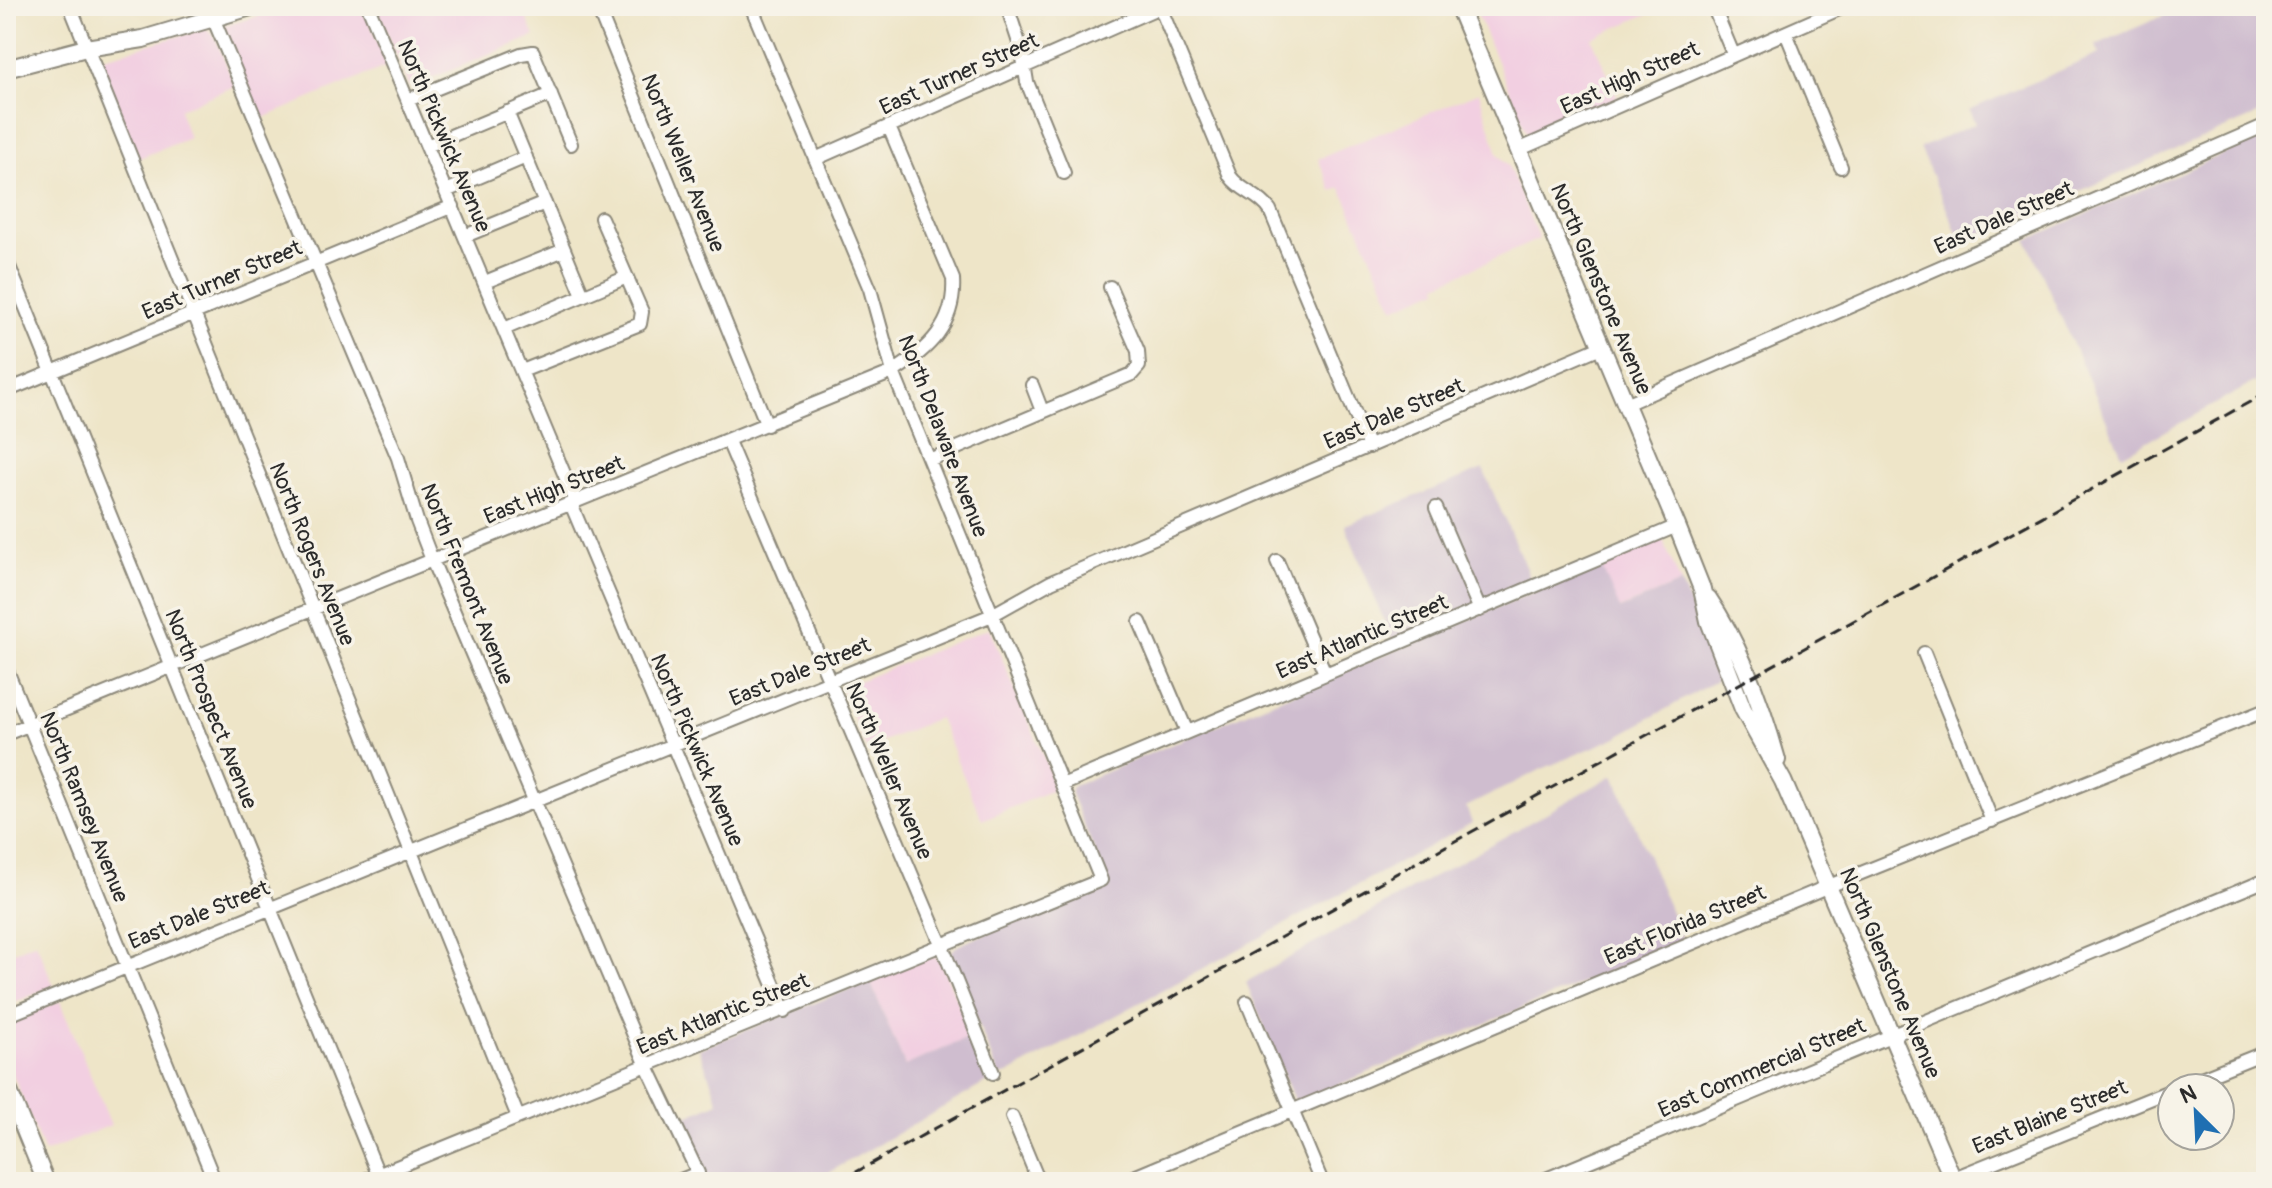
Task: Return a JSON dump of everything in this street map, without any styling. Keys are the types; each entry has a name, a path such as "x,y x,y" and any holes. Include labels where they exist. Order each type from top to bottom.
{"main road":[{"path":"6,69 86,48 143,39 210,12 254,6"},
{"name":"North Glenstone Avenue","path":"1458,6 1702,589 1719,614 1747,675 1770,735 1783,781 1893,1035 1950,1181"},
{"path":"6,1084 46,1182"}],"street":[{"name":"North Rogers Avenue","path":"70,6 518,1117"},
{"name":"North Pickwick Avenue","path":"368,6 785,1011"},
{"name":"North Weller Avenue","path":"597,6 767,425"},
{"name":"North Delaware Avenue","path":"751,6 870,289 893,372 1101,880"},
{"path":"1007,6 1027,82 1064,173"},
{"path":"1161,6 1230,176 1239,187 1262,200 1270,210 1369,447"},
{"name":"East Turner Street","path":"815,159 1161,6"},
{"path":"1713,6 1733,54"},
{"name":"East High Street","path":"1518,150 1846,6"},
{"name":"North Fremont Avenue","path":"210,12 398,458 432,560 647,1066 698,1173 676,1182"},
{"path":"1786,33 1841,167"},
{"path":"408,100 533,52 571,144"},
{"path":"427,146 551,94"},
{"path":"507,112 583,295"},
{"name":"East Dale Street","path":"1626,404 2266,125"},
{"name":"East High Street","path":"6,734 767,425 893,372 914,359 938,336 954,297 953,279 889,127"},
{"path":"446,191 526,157"},
{"path":"465,236 545,203"},
{"name":"East Turner Street","path":"6,391 453,206"},
{"path":"522,371 640,324 642,312 601,218"},
{"path":"485,282 564,250"},
{"name":"North Prospect Avenue","path":"6,259 378,1174"},
{"path":"504,329 627,277"},
{"path":"929,460 1144,368 1110,287"},
{"name":"East Dale Street","path":"6,1016 992,615 1051,582 1601,347"},
{"path":"1032,385 1042,411"},
{"name":"North Weller Avenue","path":"728,441 993,1073"},
{"path":"1436,508 1480,610"},
{"name":"East Atlantic Street","path":"1062,785 1677,526"},
{"path":"1277,561 1325,673"},
{"path":"1140,622 1187,732"},
{"path":"1924,653 1992,821"},
{"name":"North Ramsey Avenue","path":"6,668 215,1182"},
{"name":"East Florida Street","path":"1122,1182 1829,886 2266,710"},
{"name":"East Atlantic Street","path":"360,1182 1101,880"},
{"name":"East Commercial Street","path":"1539,1182 2266,880"},
{"path":"1247,1002 1322,1182"},
{"name":"East Blaine Street","path":"2216,1072 2266,1052"},
{"name":"East Blaine Street","path":"1950,1181 2156,1096"},
{"path":"1012,1117 1039,1182"}],"shaded area":[{"path":"294,6 364,6 387,66 259,120 221,27"},
{"path":"376,6 521,6 535,36 410,87"},
{"path":"1474,6 1645,6 1648,14 1592,38 1618,98 1528,136"},
{"path":"2186,6 2266,6 2266,111 1961,242 1920,148 1975,124 1969,110 2099,54 2096,45"},
{"path":"205,29 214,35 235,86 179,109 189,138 137,159 97,59"},
{"path":"1479,92 1498,154 1508,165 1539,239 1438,284 1439,289 1394,308 1341,188 1332,191 1318,159"},
{"path":"2266,135 2266,376 2122,455 2027,240"},
{"path":"1483,469 1531,580 1392,640 1345,525"},
{"path":"1662,538 1681,583 1619,609 1600,564"},
{"path":"1600,564 1620,609 1681,583 1719,679 1615,738 1542,769 1466,807 1472,823 1008,1074 999,1076 950,953 957,946 1107,881 1071,788"},
{"path":"989,628 1057,788 982,820 939,718 866,748 841,688"},
{"path":"1614,775 1683,941 1295,1103 1246,982"},
{"path":"36,942 54,986 6,1006 6,955"},
{"path":"933,956 940,960 972,1036 905,1066 870,981"},
{"path":"870,981 905,1066 972,1036 991,1080 812,1182 706,1182 680,1119 719,1102 699,1049"},
{"path":"60,1001 111,1125 44,1153 6,1057 6,1023"}],"railway":[{"path":"838,1182 2266,393"}]}
